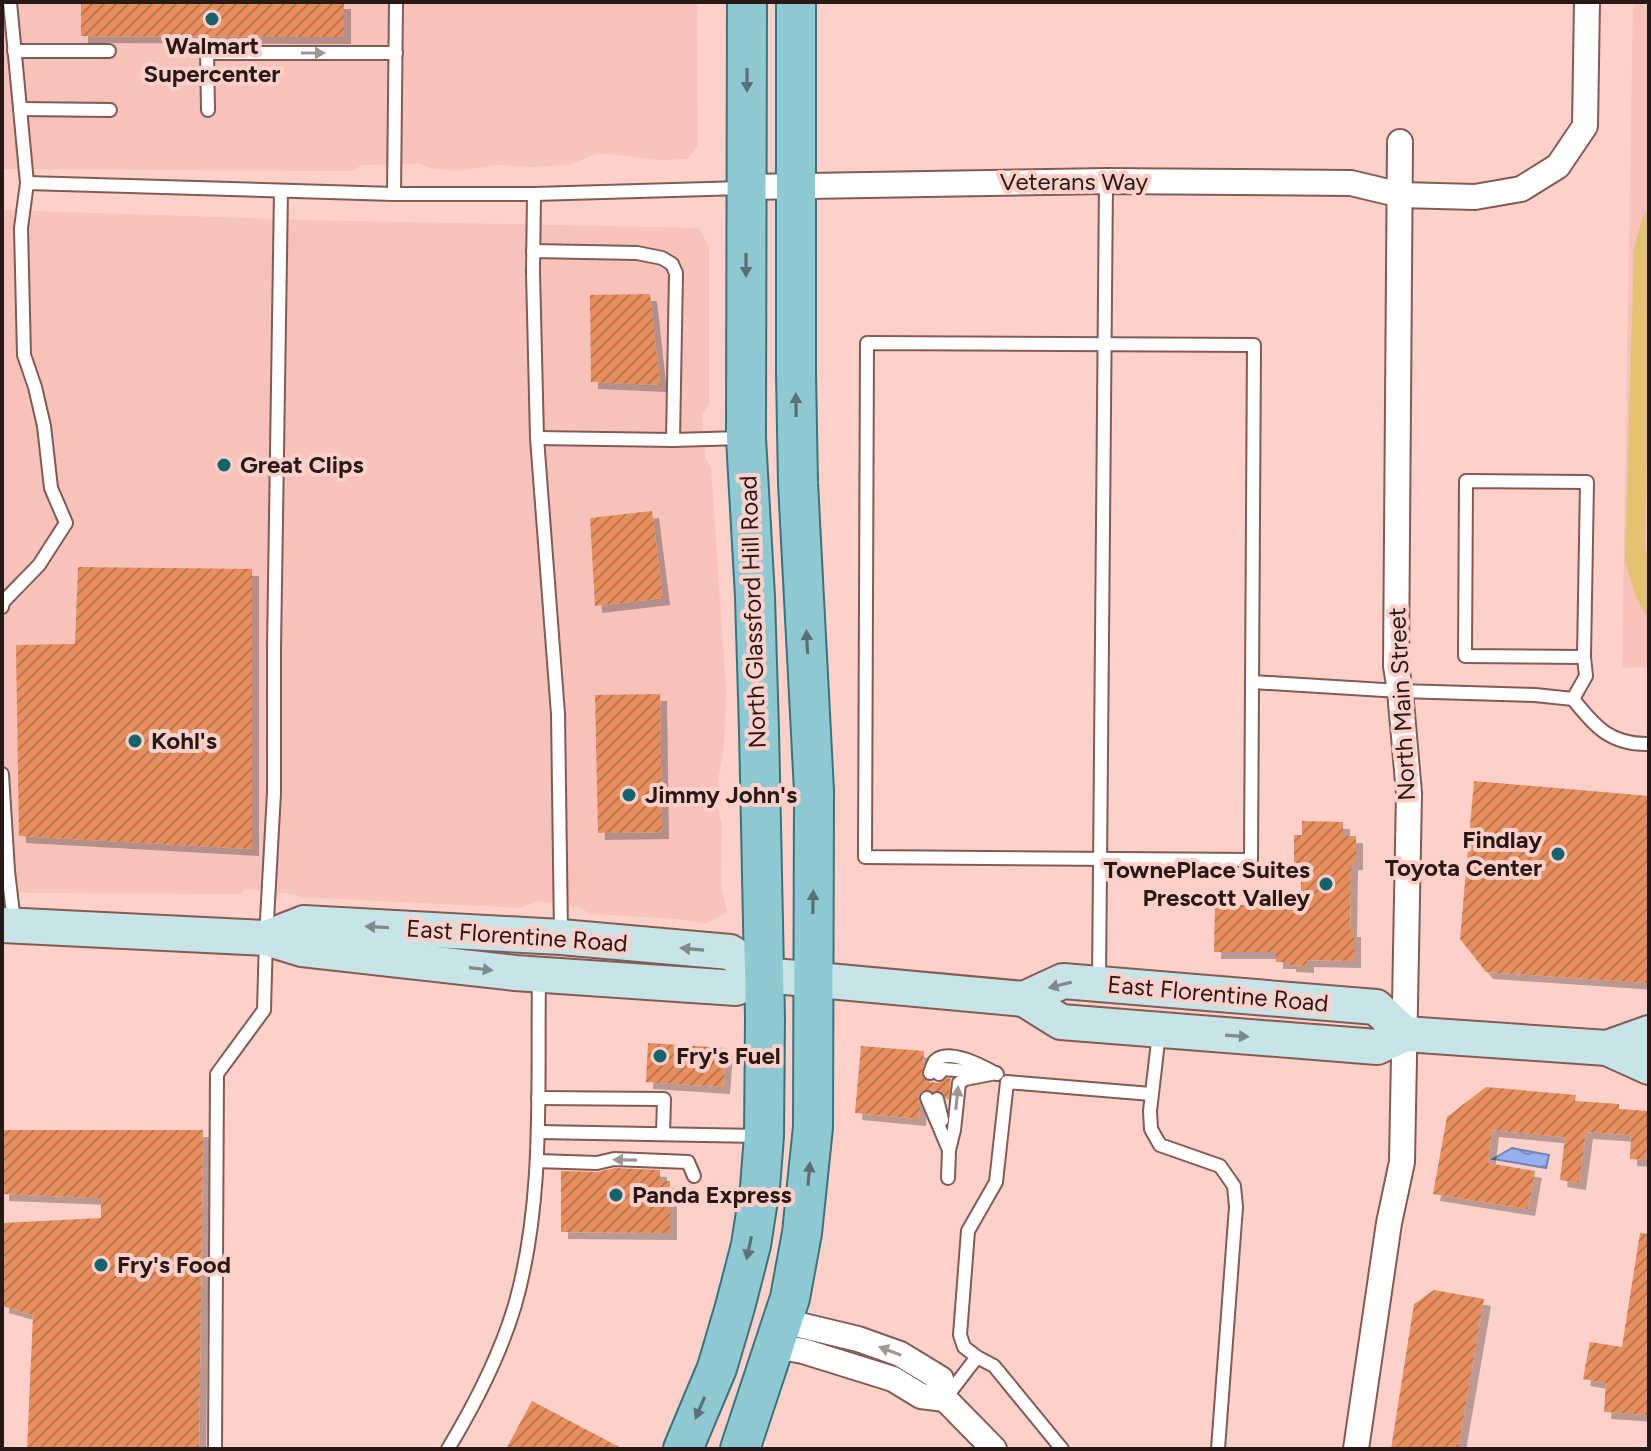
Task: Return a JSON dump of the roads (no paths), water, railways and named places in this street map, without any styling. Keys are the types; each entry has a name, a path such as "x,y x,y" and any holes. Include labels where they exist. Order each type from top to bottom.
{"main road":[{"name":"North Glassford Hill Road","path":"683,1449 717,1368 735,1307 751,1245 764,1136 765,1018 759,716 746,438 747,2"},
{"name":"North Glassford Hill Road","path":"740,1449 790,1298 802,1233 813,1127 814,791 798,483 796,2"}],"street":[{"path":"1401,195 1475,197 1521,189 1558,166 1585,126 1587,2"},
{"name":"North Main Street","path":"1356,1449 1389,1223 1402,1162 1409,793 1396,666 1400,142"},
{"name":"Veterans Way","path":"746,187 1106,181 1351,183 1401,195"},
{"name":"East Florentine Road","path":"266,938 304,923 561,937 730,952 763,975 1024,999 1061,1022 1377,1047 1405,1034 1607,1048 1649,1067"},
{"name":"East Florentine Road","path":"8,925 266,938 302,949 539,975 736,988 763,975"},
{"name":"East Florentine Road","path":"1024,999 1063,981 1376,1007 1405,1034"},
{"name":"East Florentine Road","path":"1607,1048 1649,1033"},
{"path":"779,1334 803,1351 893,1379 921,1396 945,1399 994,1449"}],"lane":[{"path":"2,607 3,602 39,565 66,523 51,488 41,413 24,355 21,228 27,183 10,2"},
{"path":"394,194 396,2"},
{"path":"14,51 109,51"},
{"path":"208,110 207,53 396,53"},
{"path":"20,109 110,110"},
{"path":"1099,984 1106,181"},
{"path":"27,183 394,194 534,194 746,187"},
{"path":"215,1449 217,1074 264,1010 274,793 281,191"},
{"path":"534,194 537,438 558,714 561,937"},
{"path":"533,251 637,253 662,258 672,264 676,273 673,440"},
{"path":"867,343 1254,345 1252,682 1251,860 865,857 867,343"},
{"path":"537,438 746,438"},
{"path":"1573,699 1586,676 1587,482 1466,481 1465,656 1584,657"},
{"path":"1252,682 1573,699 1592,723 1612,739 1649,744"},
{"path":"2,774 8,925"},
{"path":"448,1449 495,1361 514,1308 526,1256 537,1161 539,975"},
{"path":"1160,1030 1151,1094 1151,1129 1160,1145 1220,1166 1234,1186 1236,1207 1218,1449"},
{"path":"934,1074 943,1069 996,1073 1007,1082 1151,1094"},
{"path":"948,1178 959,1083 996,1073"},
{"path":"1007,1082 996,1182 968,1231 960,1335 964,1347 994,1366 1062,1449"},
{"path":"538,1098 664,1099 663,1134"},
{"path":"932,1098 949,1150"},
{"path":"538,1132 764,1136"},
{"path":"537,1161 597,1163 614,1159 688,1162 694,1176"},
{"path":"945,1399 977,1357"}],"water":[{"path":"1512,1148 1549,1155 1546,1168 1493,1159"}],"place":[{"name":"Walmart Supercenter","path":"212,19"},
{"name":"Great Clips","path":"224,465"},
{"name":"Kohl's","path":"135,741"},
{"name":"Jimmy John's","path":"629,795"},
{"name":"Findlay Toyota Center","path":"1558,854"},
{"name":"TownePlace Suites Prescott Valley","path":"1326,884"},
{"name":"Fry's Fuel","path":"660,1056"},
{"name":"Panda Express","path":"616,1195"},
{"name":"Fry's Food","path":"101,1265"}]}
